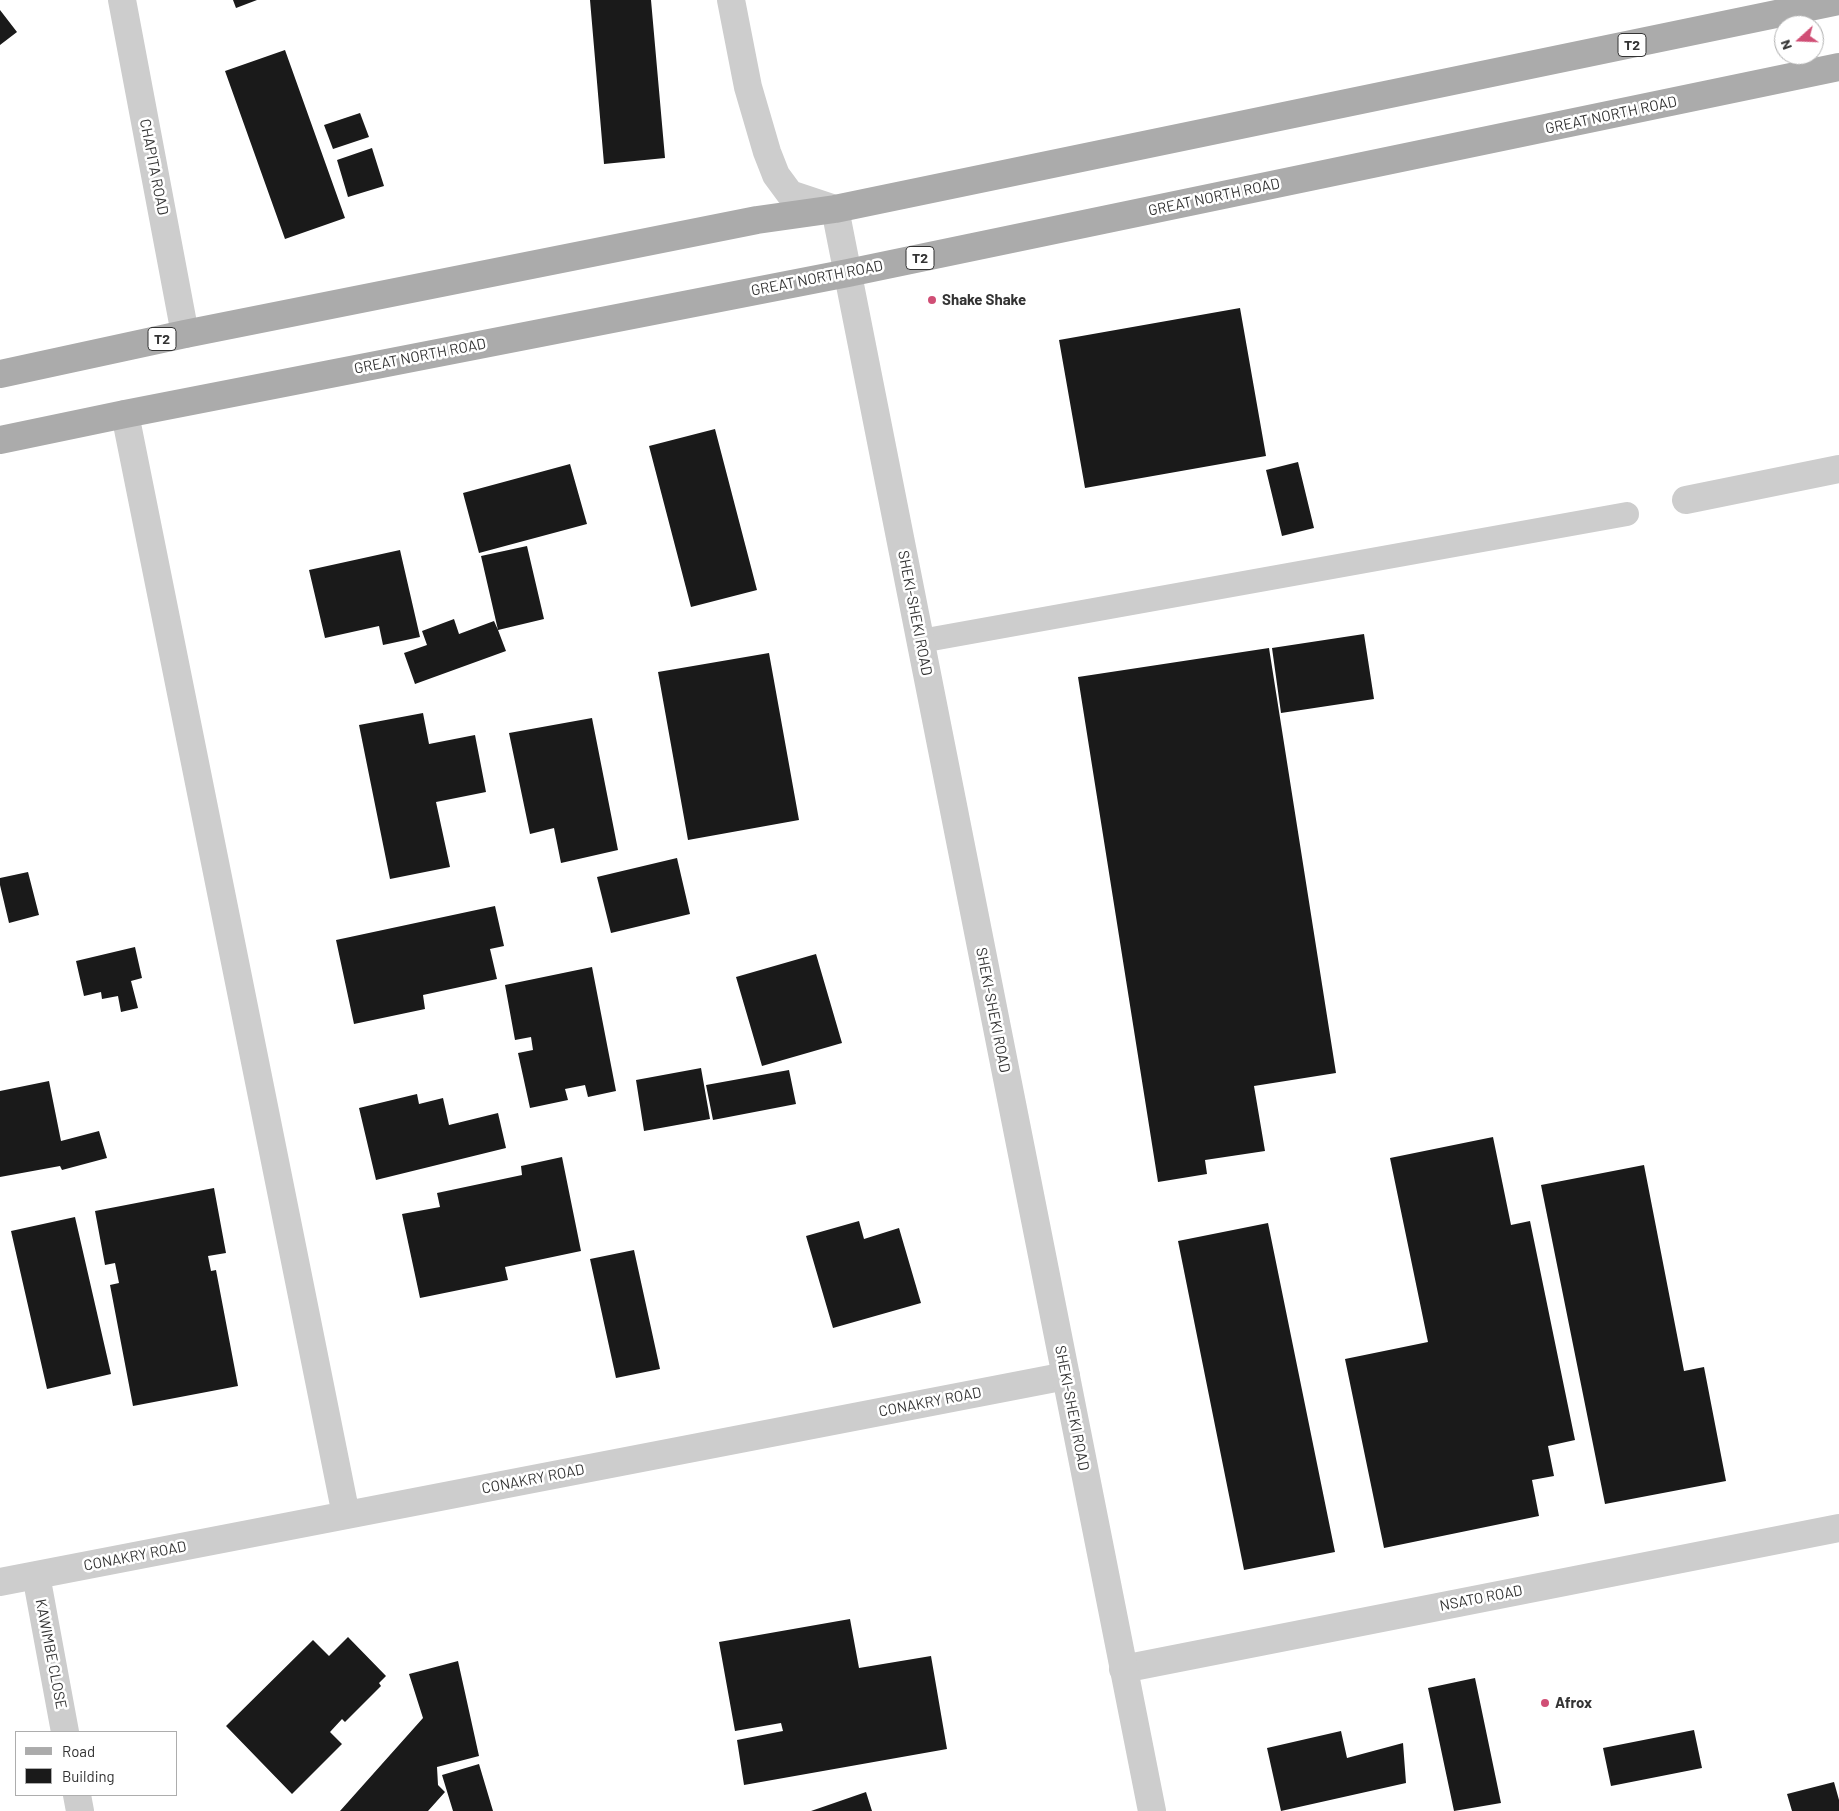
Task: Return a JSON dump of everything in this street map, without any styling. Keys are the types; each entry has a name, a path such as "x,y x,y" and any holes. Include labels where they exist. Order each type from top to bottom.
{"main road":[{"name":"T2","path":"0,374 185,334 757,220 835,209 1839,2"},
{"name":"GREAT NORTH ROAD","path":"0,440 848,273 1839,67"}],"street":[{"name":"CHAPITA ROAD","path":"122,0 185,334"},
{"path":"731,0 748,87 767,152 776,175 790,194 835,209"},
{"name":"SHEKI-SHEKI ROAD","path":"835,209 1152,1811"},
{"path":"125,414 346,1515"},
{"path":"1686,500 1839,469"},
{"name":"CONAKRY ROAD","path":"0,1582 1066,1376"},
{"name":"NSATO ROAD","path":"1123,1669 1839,1528"},
{"name":"KAWIMBE CLOSE","path":"36,1576 65,1731"},
{"path":"77,1796 80,1811"}],"lane":[{"path":"921,641 1627,514"}],"building":[{"path":"233,0 257,0 236,8"},
{"path":"590,0 651,0 665,158 604,164"},
{"path":"0,10 17,32 0,45"},
{"path":"285,50 345,218 285,239 225,71"},
{"path":"360,113 369,137 333,149 324,125"},
{"path":"372,148 384,186 348,197 337,160"},
{"path":"1240,308 1266,456 1085,488 1059,340"},
{"path":"715,429 757,590 691,607 649,446"},
{"path":"1298,462 1314,528 1282,536 1266,470"},
{"path":"570,464 587,524 479,553 463,493"},
{"path":"527,546 544,619 498,630 481,556"},
{"path":"400,550 420,637 383,645 379,626 325,638 309,570"},
{"path":"454,619 459,634 494,621 506,651 415,684 404,653 427,645 422,631"},
{"path":"1364,634 1374,699 1281,713 1272,648"},
{"path":"1269,648 1336,1073 1254,1086 1265,1151 1205,1160 1207,1174 1158,1182 1078,677"},
{"path":"769,653 799,820 688,840 658,672"},
{"path":"423,713 429,744 475,735 486,792 436,802 450,867 390,879 359,725"},
{"path":"592,718 618,850 561,863 554,828 530,834 509,733"},
{"path":"677,858 690,914 611,933 597,877"},
{"path":"28,872 39,915 9,923 0,878"},
{"path":"495,906 504,946 490,949 497,979 423,995 425,1009 354,1024 336,940"},
{"path":"135,947 142,978 131,981 138,1008 121,1012 118,996 102,999 101,992 84,996 76,961"},
{"path":"816,954 842,1043 762,1066 736,977"},
{"path":"592,967 616,1091 588,1097 585,1085 565,1089 568,1100 530,1108 518,1053 533,1050 531,1037 515,1040 505,985"},
{"path":"701,1068 710,1119 644,1131 636,1080"},
{"path":"789,1070 796,1104 713,1120 706,1085"},
{"path":"49,1081 61,1141 99,1131 107,1158 62,1170 60,1166 0,1177 0,1091"},
{"path":"417,1094 419,1104 443,1098 449,1125 498,1113 506,1148 376,1180 359,1108"},
{"path":"1493,1137 1511,1225 1530,1221 1575,1440 1548,1446 1554,1476 1532,1480 1539,1516 1384,1548 1345,1359 1428,1342 1390,1158"},
{"path":"562,1157 581,1251 505,1267 508,1280 420,1298 402,1214 440,1207 437,1193 522,1175 521,1166"},
{"path":"1644,1165 1684,1371 1704,1367 1726,1481 1605,1504 1541,1185"},
{"path":"214,1188 226,1253 208,1256 211,1271 216,1270 238,1386 133,1406 110,1285 119,1283 115,1263 105,1265 95,1211"},
{"path":"75,1217 111,1374 47,1389 11,1231"},
{"path":"859,1221 864,1239 899,1228 921,1303 833,1328 806,1236"},
{"path":"1268,1223 1335,1552 1244,1570 1178,1241"},
{"path":"634,1250 660,1369 616,1378 590,1259"},
{"path":"850,1619 859,1668 931,1656 947,1749 744,1785 737,1740 783,1731 781,1723 735,1731 719,1642"},
{"path":"348,1637 386,1676 379,1683 381,1686 345,1722 342,1719 330,1732 342,1744 292,1794 226,1726 313,1640 329,1656"},
{"path":"458,1661 479,1756 437,1767 438,1785 445,1792 428,1811 340,1811 423,1718 409,1674"},
{"path":"1475,1678 1501,1803 1454,1811 1428,1688"},
{"path":"1694,1730 1702,1768 1611,1786 1603,1748"},
{"path":"1341,1731 1347,1758 1403,1743 1406,1783 1281,1811 1267,1748"},
{"path":"479,1764 493,1811 453,1811 442,1775"},
{"path":"1834,1782 1839,1800 1839,1811 1792,1811 1787,1794"},
{"path":"866,1792 872,1811 811,1811"}],"place":[{"name":"Shake Shake","path":"932,300"},
{"name":"Afrox","path":"1545,1703"}]}
